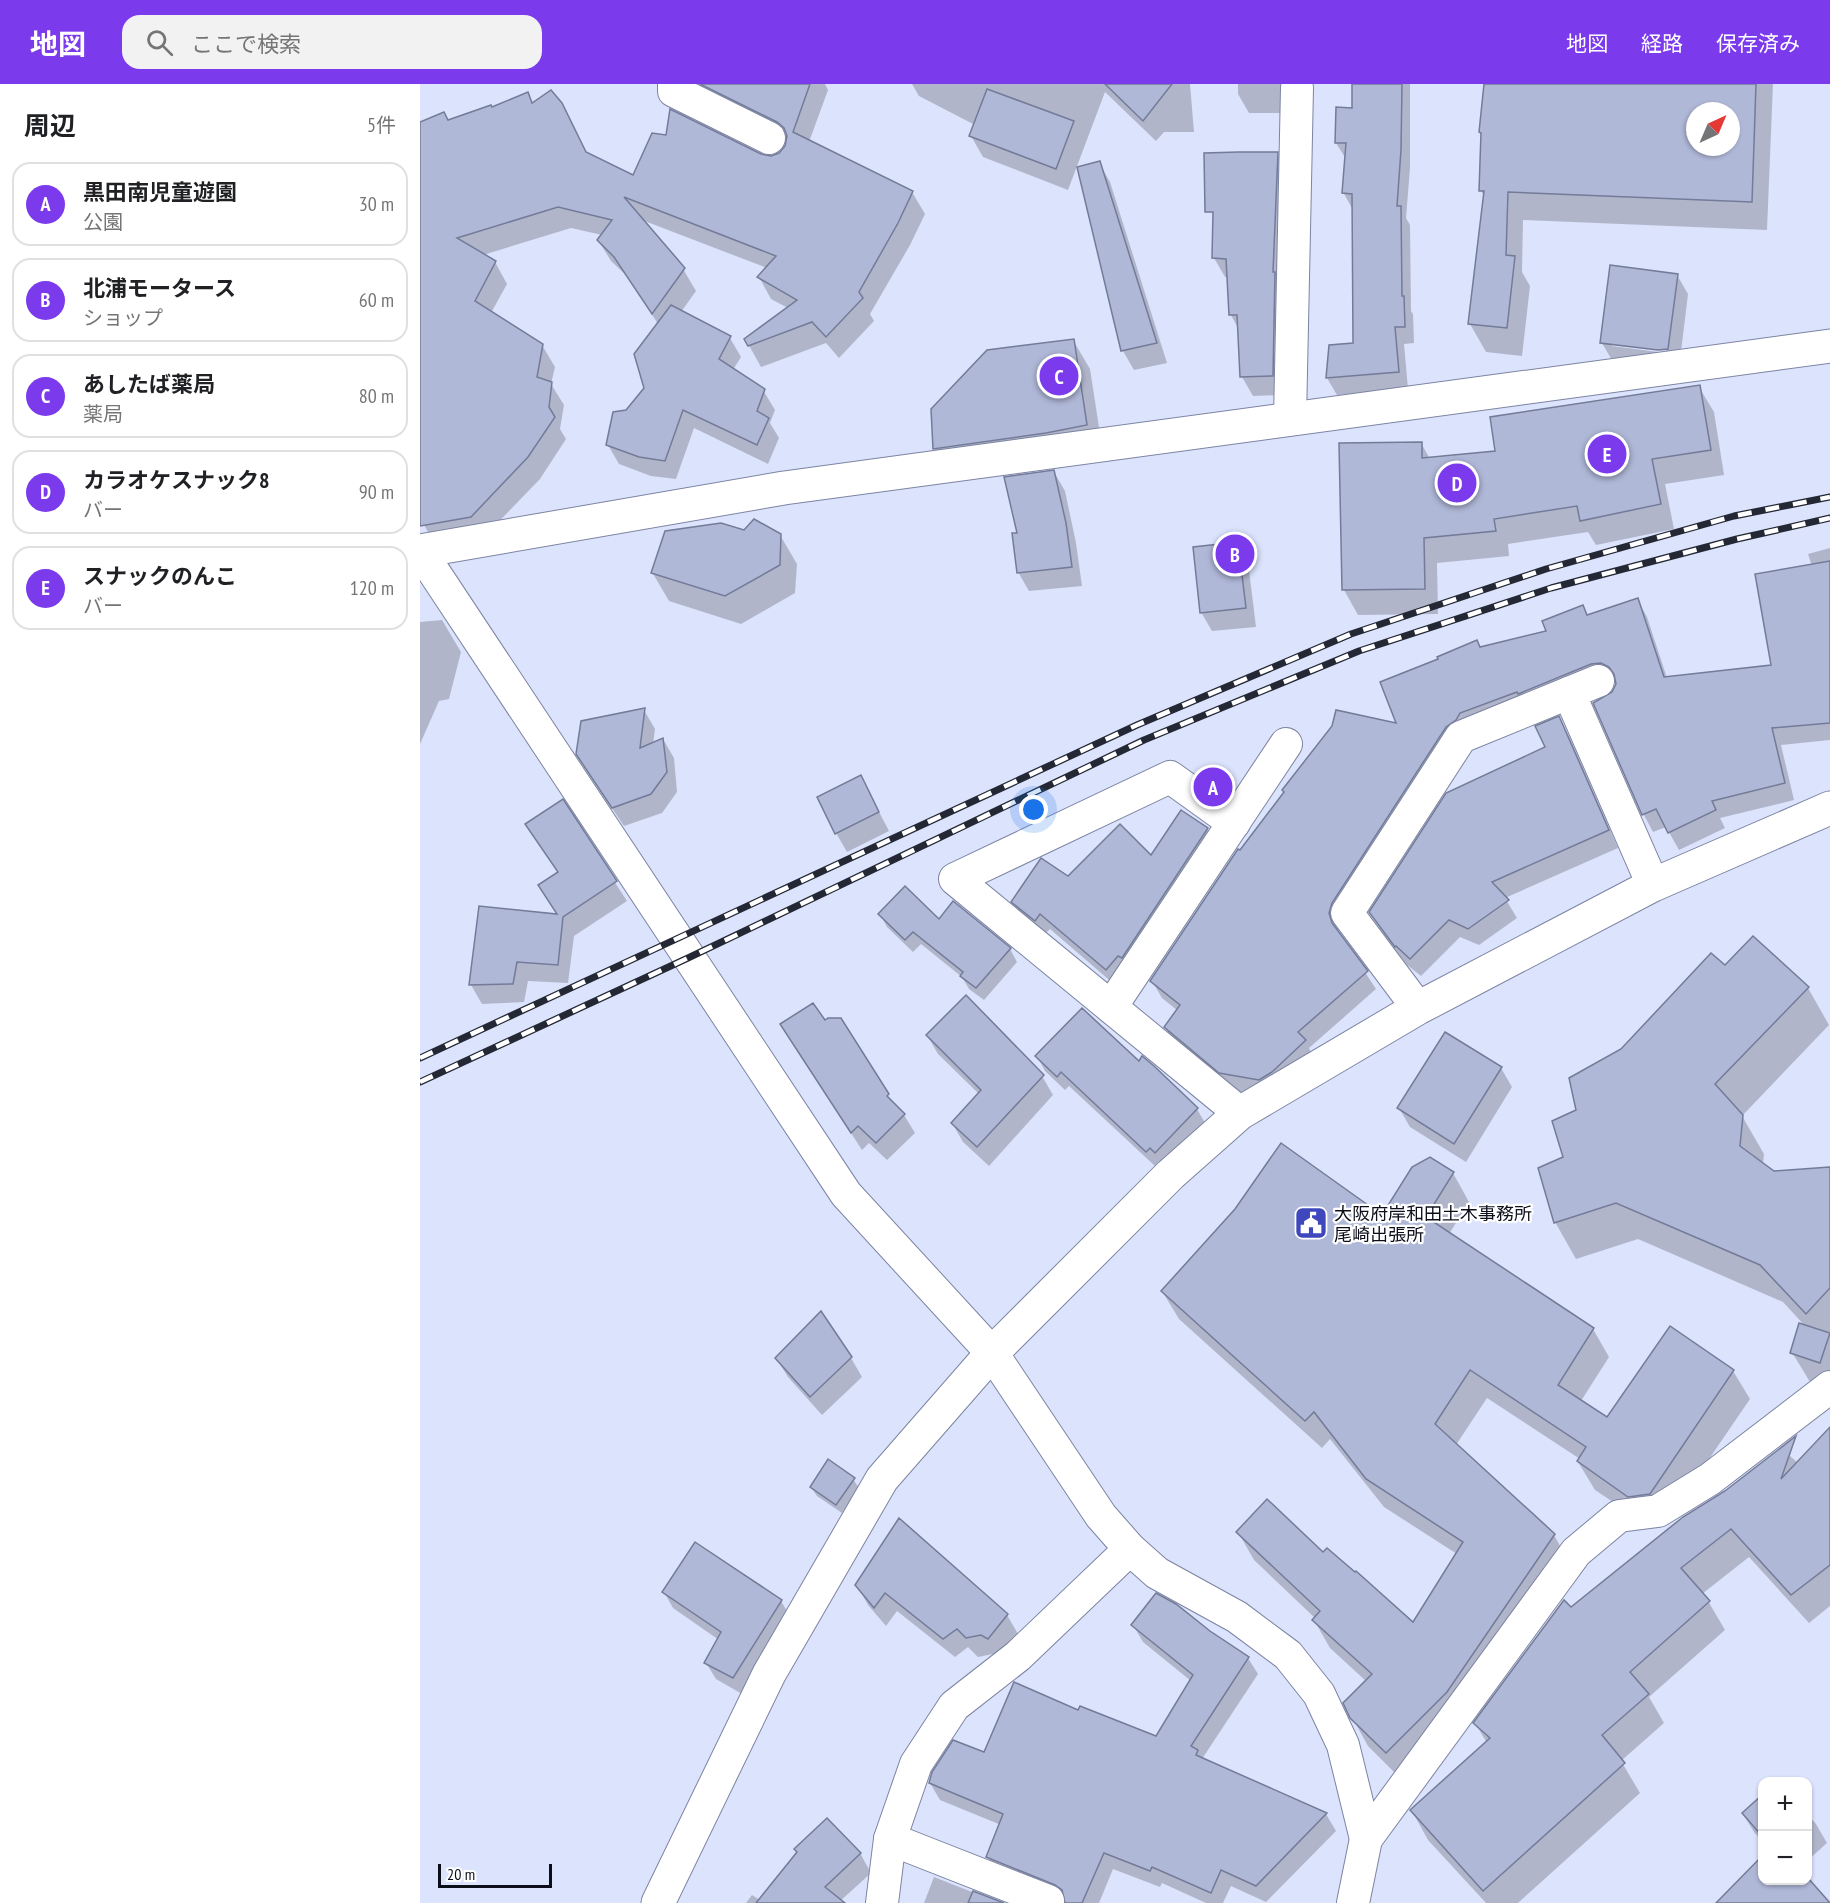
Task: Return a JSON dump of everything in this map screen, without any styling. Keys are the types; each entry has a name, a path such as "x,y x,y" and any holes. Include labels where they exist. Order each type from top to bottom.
{"street":[{"path":"674,84 674,92 769,138"},
{"path":"1290,419 1297,88"},
{"path":"1353,1903 1365,1839 1343,1745 1319,1694 1288,1655 1237,1617 1157,1573 1130,1549 1101,1516 992,1353 846,1194 420,551 784,488 1830,346"},
{"path":"1418,1008 1347,913 1461,737 1598,681"},
{"path":"1569,693 1653,885"},
{"path":"1111,1007 1286,744"},
{"path":"1233,823 1170,777 955,879 1240,1113"},
{"path":"658,1903 769,1674 882,1479 992,1353 1170,1174 1240,1113 1418,1008 1653,885 1830,808"},
{"path":"1365,1839 1576,1552 1619,1516 1658,1511 1710,1479 1830,1387"},
{"path":"882,1903 890,1839 916,1764 954,1706 1018,1656 1130,1549"},
{"path":"890,1839 1048,1901"}],"building":[{"path":"700,84 810,84 793,132 913,191 898,223 859,292 863,298 826,337 812,322 748,346 744,339 797,300 757,277 776,256 624,197 685,268 652,314 614,257 597,240 612,220 558,207 457,238 496,261 475,301 543,344 537,377 552,382 549,407 555,417 528,457 471,517 420,526 420,122 444,112 448,120 491,105 492,107 528,92 532,103 551,90 562,103 586,152 633,175 652,133 666,135 670,109 761,154 771,156 779,153 785,146 787,136 784,128 777,122"},
{"path":"1105,84 1172,84 1143,121"},
{"path":"1352,84 1402,84 1397,206 1401,206 1402,296 1404,296 1405,327 1395,327 1399,372 1326,378 1329,345 1353,343 1352,194 1342,193 1346,143 1335,143 1336,107 1352,108"},
{"path":"1484,84 1756,84 1752,202 1508,192 1506,255 1515,256 1507,328 1468,324 1484,191 1479,191 1481,133 1479,132"},
{"path":"987,89 1074,121 1056,169 969,136"},
{"path":"1278,152 1273,272 1275,272 1273,376 1240,377 1237,315 1229,315 1226,259 1212,258 1213,212 1205,212 1204,153"},
{"path":"1100,161 1157,343 1121,351 1077,167"},
{"path":"1610,265 1678,274 1668,349 1658,350 1600,343"},
{"path":"671,305 731,336 719,359 765,389 757,411 769,418 757,445 683,410 665,461 639,457 606,445 613,412 626,410 644,388 634,354"},
{"path":"1074,339 1087,425 933,449 931,409 987,350"},
{"path":"1700,385 1711,450 1652,459 1661,504 1580,521 1577,506 1494,519 1496,531 1424,538 1425,589 1342,590 1339,443 1422,442 1422,458 1495,451 1490,417"},
{"path":"1054,470 1066,523 1072,567 1017,573 1012,533 1017,533 1004,477"},
{"path":"754,519 781,534 780,565 725,596 651,573 665,531 721,523 744,530"},
{"path":"1238,542 1246,608 1200,613 1193,547"},
{"path":"1830,561 1830,723 1772,728 1785,783 1712,801 1716,810 1668,833 1656,809 1642,815 1593,703 1612,692 1616,684 1614,674 1609,667 1601,663 1591,664 1518,694 1517,692 1460,713 1456,720 1446,727 1332,903 1329,913 1332,923 1368,971 1298,1032 1306,1040 1272,1072 1259,1080 1219,1073 1164,1027 1180,1005 1150,981 1238,849 1240,850 1284,792 1282,790 1332,726 1336,710 1396,723 1380,682 1438,659 1437,657 1477,640 1480,647 1546,631 1542,621 1583,605 1587,615 1638,598 1664,677 1771,665 1755,574"},
{"path":"645,708 640,748 663,738 667,772 651,794 612,808 576,754 581,721"},
{"path":"1559,716 1609,830 1492,882 1509,900 1468,929 1449,920 1410,959 1395,947 1369,912 1446,793 1545,747 1535,726"},
{"path":"861,775 879,812 835,834 817,797"},
{"path":"563,799 617,881 563,917 558,965 517,962 513,984 469,985 479,906 557,914 538,885 558,872 525,824"},
{"path":"1181,810 1208,828 1122,958 1118,956 1106,970 1040,914 1035,921 1011,902 1041,858 1068,876 1120,824 1151,855"},
{"path":"905,886 939,919 953,901 1011,948 976,988 960,976 963,972 913,932 905,940 878,914"},
{"path":"1753,936 1809,987 1715,1084 1743,1115 1740,1146 1774,1171 1830,1167 1830,1288 1806,1314 1760,1265 1616,1203 1554,1223 1538,1168 1563,1157 1552,1121 1576,1110 1569,1078 1621,1049 1711,953 1725,965"},
{"path":"966,995 1044,1075 977,1147 951,1123 981,1090 926,1035"},
{"path":"813,1003 825,1020 841,1018 889,1094 887,1096 905,1114 876,1143 858,1126 851,1133 780,1024"},
{"path":"1082,1008 1139,1061 1142,1056 1154,1066 1198,1108 1155,1153 1150,1148 1146,1152 1061,1072 1057,1077 1035,1056"},
{"path":"1445,1032 1502,1067 1454,1144 1397,1108"},
{"path":"1281,1143 1382,1215 1412,1167 1430,1157 1454,1172 1426,1217 1594,1328 1558,1385 1607,1417 1670,1326 1734,1370 1650,1494 1628,1497 1577,1461 1586,1447 1470,1370 1435,1424 1555,1534 1447,1692 1386,1753 1350,1718 1343,1703 1372,1674 1312,1620 1320,1611 1236,1532 1267,1499 1323,1552 1327,1548 1413,1622 1463,1542 1366,1479 1314,1412 1305,1421 1161,1291 1235,1209"},
{"path":"821,1311 852,1357 810,1397 775,1358"},
{"path":"1799,1323 1830,1333 1820,1363 1790,1353"},
{"path":"1830,1427 1830,1565 1791,1595 1731,1529 1681,1568 1710,1601 1630,1672 1649,1694 1602,1735 1625,1763 1483,1891 1410,1810 1490,1738 1473,1723 1564,1600 1571,1607 1683,1517 1725,1491 1796,1436 1781,1479"},
{"path":"828,1459 855,1478 836,1505 810,1487"},
{"path":"899,1518 1008,1614 988,1639 981,1635 966,1638 957,1629 943,1639 885,1593 874,1608 855,1585"},
{"path":"695,1542 782,1600 733,1678 704,1663 721,1632 662,1592"},
{"path":"1156,1593 1176,1604 1210,1631 1249,1657 1191,1746 1198,1750 1196,1755 1327,1813 1256,1886 1221,1870 1211,1893 1152,1867 1150,1871 1104,1853 1082,1903 1065,1903 1062,1890 1055,1885 986,1857 1003,1814 929,1783 932,1772 953,1740 984,1752 1014,1682 1078,1710 1080,1706 1156,1736 1193,1675 1131,1625"},
{"path":"1758,1799 1758,1831 1742,1813"},
{"path":"827,1818 861,1853 825,1887 845,1903 756,1903 797,1852 794,1849"},
{"path":"1758,1860 1758,1885 1812,1885 1812,1883 1830,1903 1716,1903"},
{"path":"973,1891 1004,1903 968,1903"}],"railway":[{"path":"420,1058 1137,725 1351,634 1546,569 1734,516 1830,497"},
{"path":"420,1082 688,958 1144,740 1359,651 1551,588 1737,539 1830,518"}],"place":[{"name":"あしたば薬局","path":"1059,376"},
{"name":"スナックのんこ","path":"1607,454"},
{"name":"カラオケスナック8","path":"1457,483"},
{"name":"北浦モータース","path":"1235,554"},
{"name":"黒田南児童遊園","path":"1213,787"},
{"name":"大阪府岸和田土木事務所 尾崎出張所","path":"1311,1223"}]}
